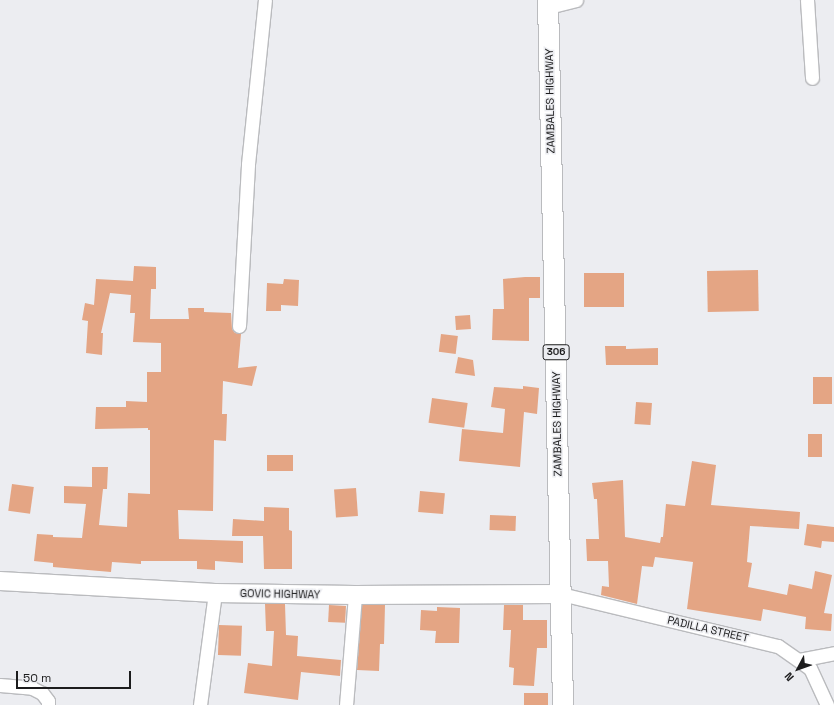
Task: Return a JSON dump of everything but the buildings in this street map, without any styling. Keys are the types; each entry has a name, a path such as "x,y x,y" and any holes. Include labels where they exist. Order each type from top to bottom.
{"main road":[{"name":"ZAMBALES HIGHWAY","path":"548,4 563,705"},
{"name":"GOVIC HIGHWAY","path":"0,581 215,593 355,595 561,594"}],"street":[{"path":"239,326 248,164 265,0"},
{"path":"548,4 576,0"},
{"path":"807,0 812,78"},
{"path":"200,705 215,593"},
{"name":"PADILLA STREET","path":"561,594 778,646 810,668 827,705"},
{"path":"346,705 355,595"},
{"path":"799,660 834,653"},
{"path":"0,685 32,688 42,693 48,701 48,705"}]}
